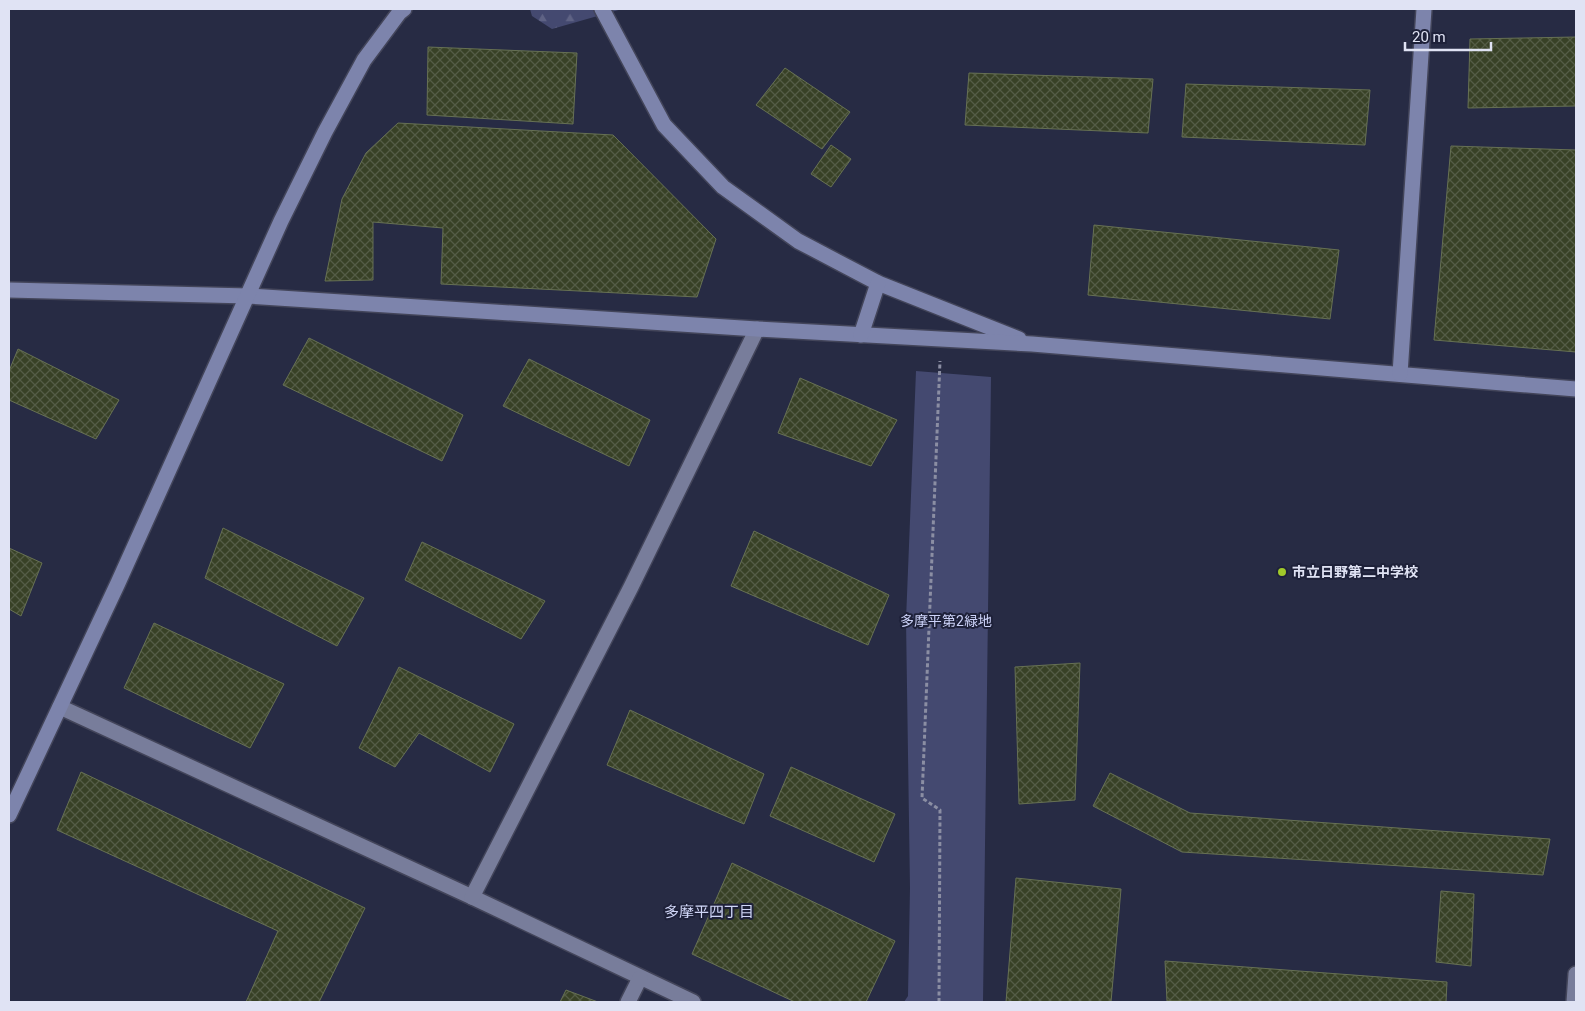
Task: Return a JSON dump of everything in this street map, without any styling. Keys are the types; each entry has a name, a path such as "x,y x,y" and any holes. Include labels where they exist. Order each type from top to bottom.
{"street":[{"path":"9,815 281,221 325,132 364,60 404,9"},
{"path":"602,9 664,126 723,187 798,241 878,284 1032,344"},
{"path":"1400,374 1424,9"},
{"path":"861,335 878,284"},
{"path":"9,290 248,296 757,329 1032,344 1576,389"},
{"path":"472,897 631,587 757,329"},
{"path":"60,707 472,897 693,1002"},
{"path":"1574,1002 1576,974"},
{"path":"628,1002 640,978"}],"path":[{"path":"940,339 922,798 940,810 940,1002"}],"green space":[{"path":"530,9 622,9 552,29 532,16"},
{"name":"多摩平第2緑地","path":"916,371 991,377 983,1002 904,1002 908,996 910,888 906,620"}],"building":[{"path":"1576,37 1576,106 1468,108 1470,39"},
{"path":"428,47 577,53 573,124 427,115"},
{"path":"785,68 850,112 822,149 756,105"},
{"path":"969,73 1153,79 1148,133 965,125"},
{"path":"1186,84 1370,90 1365,145 1182,137"},
{"path":"398,123 613,135 716,239 697,297 441,284 443,228 373,222 373,280 325,281 342,199 366,153"},
{"path":"831,145 851,159 831,187 811,174"},
{"path":"1451,146 1576,150 1576,352 1434,340"},
{"path":"1094,225 1339,250 1330,319 1088,295"},
{"path":"309,338 463,415 442,461 283,385"},
{"path":"18,349 119,400 96,439 9,400 9,371"},
{"path":"529,359 650,420 629,466 503,406"},
{"path":"800,378 897,420 871,466 778,433"},
{"path":"223,528 364,598 337,646 205,578"},
{"path":"754,531 889,595 868,645 731,586"},
{"path":"422,542 545,601 521,639 405,580"},
{"path":"9,548 42,563 21,616 9,609"},
{"path":"154,623 284,684 250,748 124,688"},
{"path":"1080,663 1075,800 1019,804 1015,667"},
{"path":"399,667 514,724 490,772 419,733 395,767 359,748"},
{"path":"630,710 764,774 744,824 607,765"},
{"path":"791,767 895,814 874,862 770,816"},
{"path":"81,772 365,908 319,1002 246,1002 278,931 57,830"},
{"path":"1110,773 1190,813 1550,839 1543,875 1182,852 1093,806"},
{"path":"732,863 895,941 866,1002 795,1002 692,954"},
{"path":"1016,878 1121,889 1111,1002 1006,1002"},
{"path":"1441,891 1474,894 1471,966 1436,962"},
{"path":"1165,961 1447,982 1446,1002 1167,1001"},
{"path":"566,990 598,1002 560,1002"}],"place":[{"name":"市立日野第二中学校","path":"1282,572"}],"district":[{"name":"多摩平四丁目","path":"709,912"}]}
